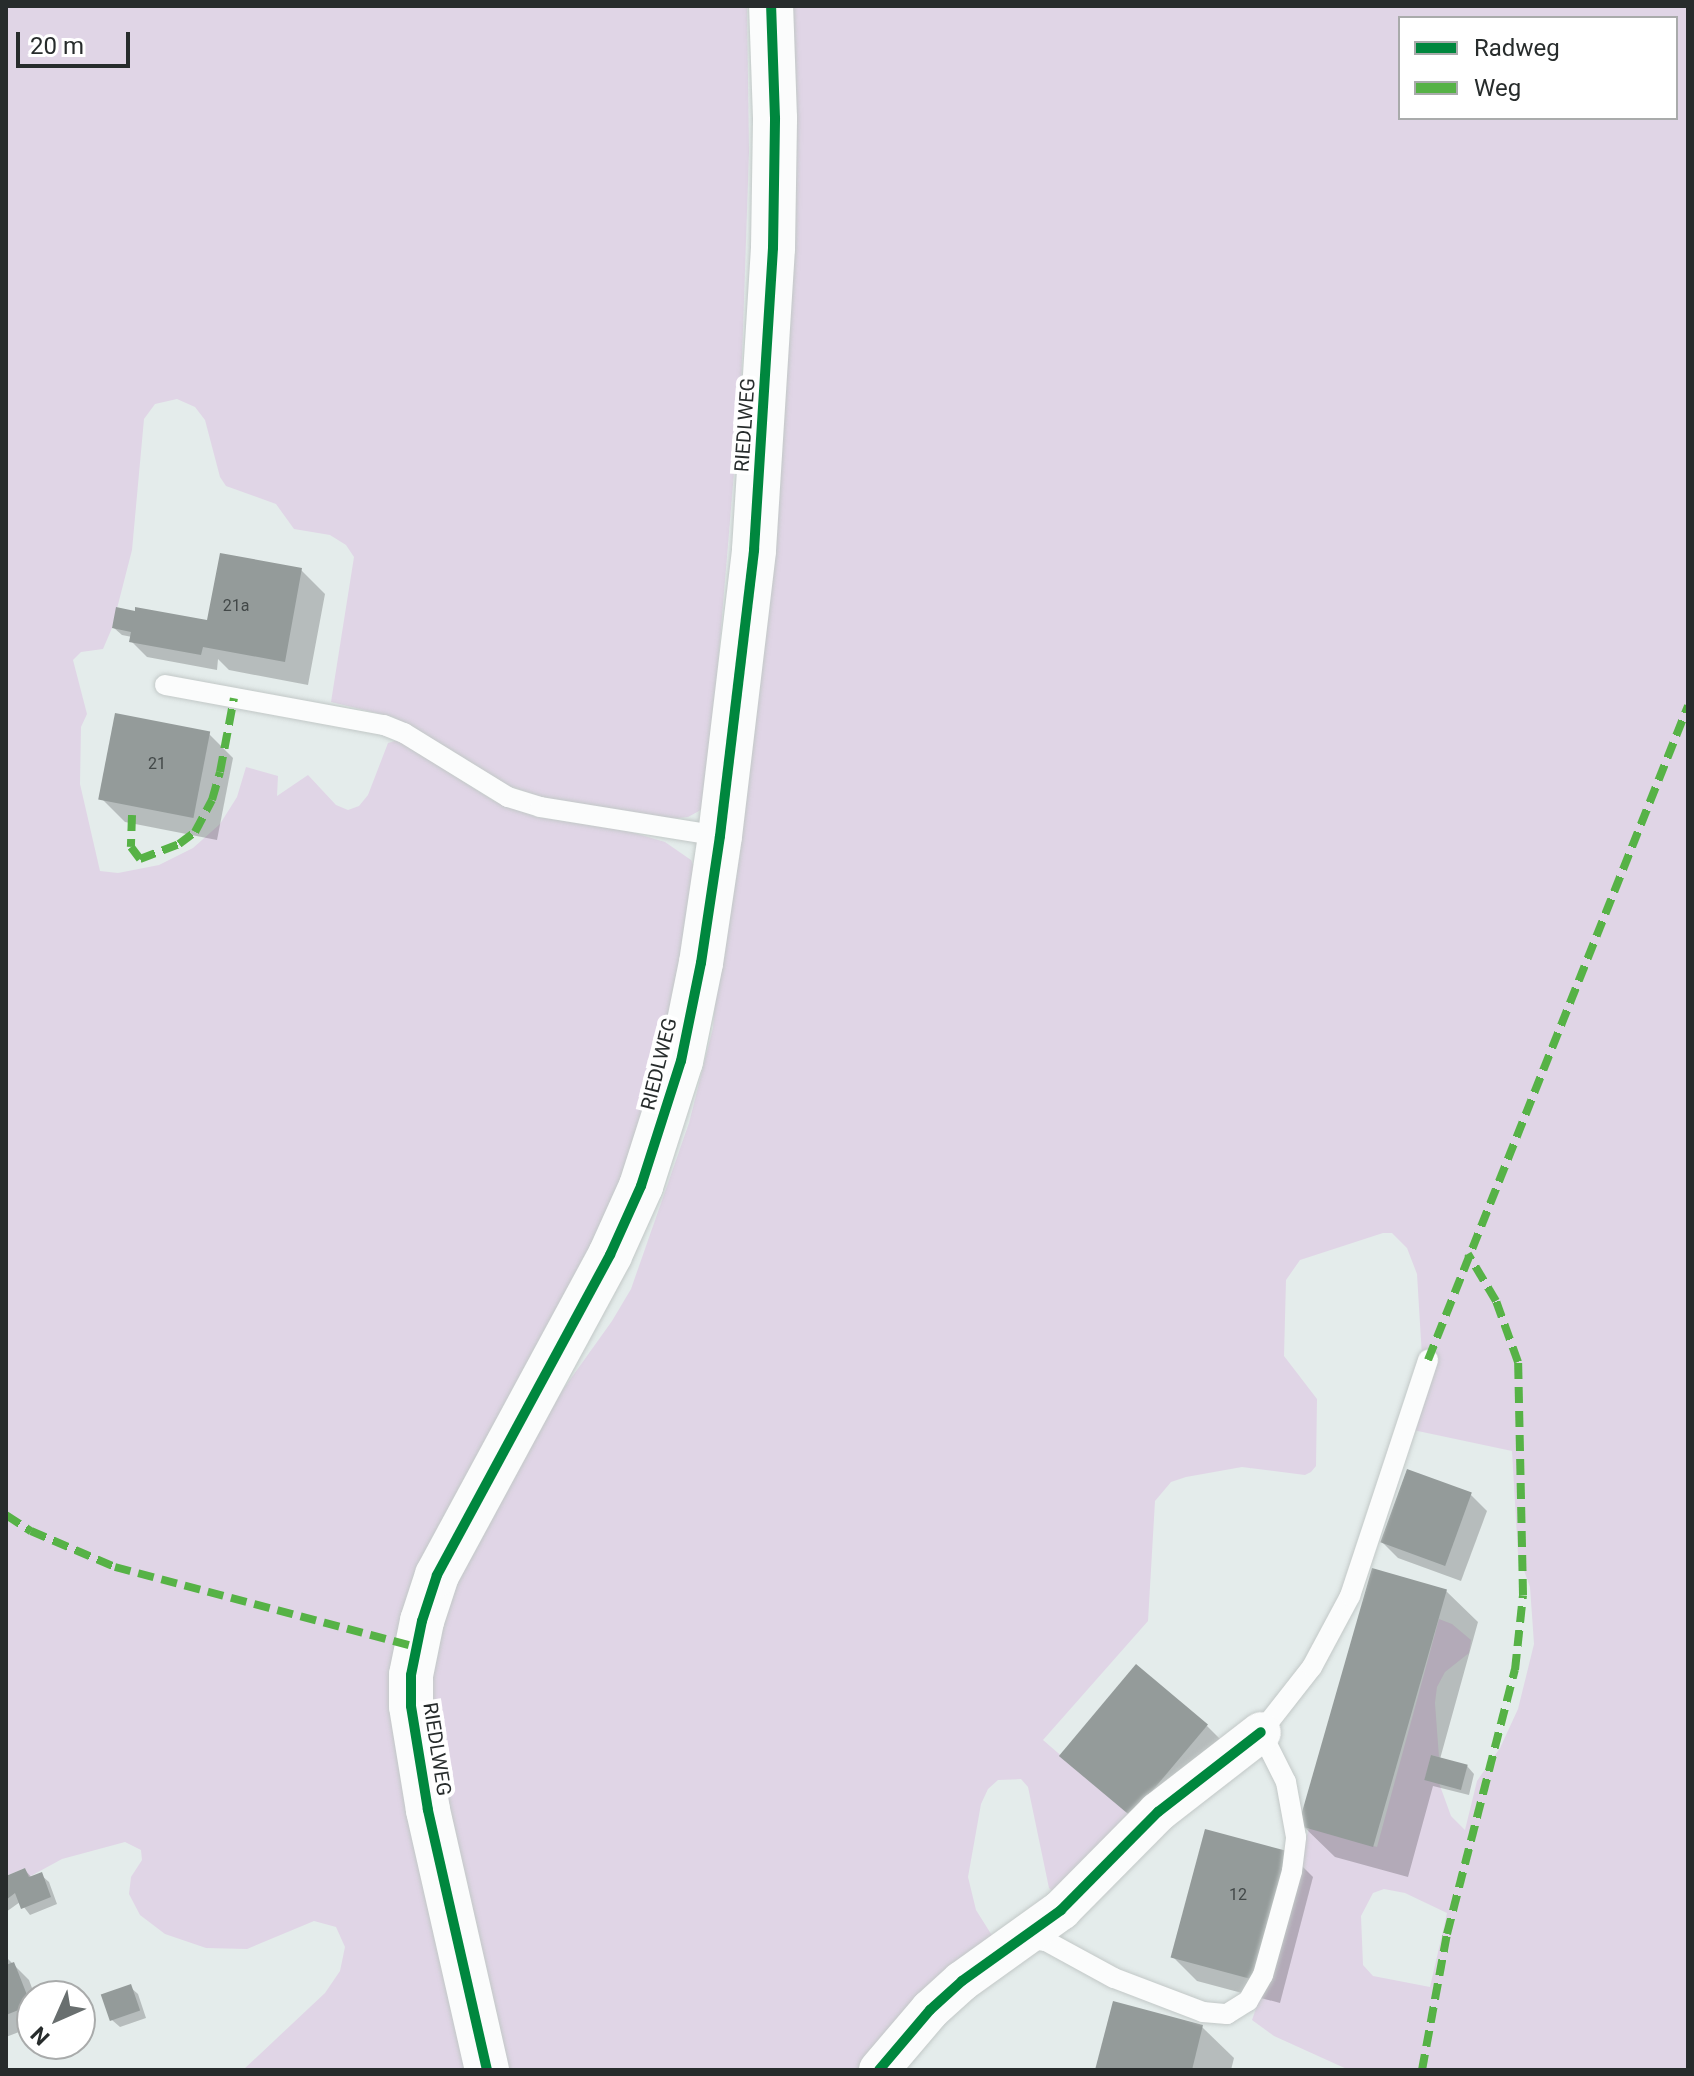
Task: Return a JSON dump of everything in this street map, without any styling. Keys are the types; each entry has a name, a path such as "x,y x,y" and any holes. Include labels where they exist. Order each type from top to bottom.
{"street":[{"name":"RIEDLWEG","path":"487,2070 428,1810 411,1706 411,1675 437,1575 610,1255 641,1186 681,1061 701,963 720,836 754,550 768,373 775,118 771,6"},
{"path":"879,2070 930,2010 962,1981 1026,1938 1089,1883 1158,1812 1261,1732"}],"lane":[{"path":"165,685 384,725 404,733 508,797 540,807 720,836"},
{"path":"1026,1938 1046,1941 1114,1978 1203,2012 1227,2014 1239,2009 1263,1975 1295,1855 1296,1837 1286,1782 1261,1732 1312,1667 1350,1596 1428,1360"}],"shaded area":[{"path":"6,6 747,6 749,152 741,389 715,700 703,807 699,811 688,817 670,819 544,798 506,785 393,717 331,702 354,557 346,545 330,535 294,529 276,504 226,486 220,477 205,420 195,407 177,399 155,404 144,419 132,550 112,628 103,649 81,652 73,660 87,714 81,727 80,784 100,871 118,873 159,865 193,848 220,824 237,797 246,767 278,776 277,796 308,775 336,805 348,810 359,806 368,795 388,743 398,740 494,801 536,817 624,830 665,842 691,860 699,877 639,1162 418,1603 473,2070 243,2070 325,1993 340,1971 345,1947 336,1927 314,1921 247,1949 206,1948 165,1934 140,1915 129,1894 131,1877 142,1860 141,1850 125,1842 62,1859 29,1877 25,1868 6,1876"},
{"path":"787,6 1688,6 1688,2070 1349,2070 1274,2036 1252,2020 1273,1959 1309,1828 1377,1847 1439,1619 1452,1624 1471,1640 1469,1653 1445,1672 1437,1687 1435,1703 1439,1757 1431,1755 1425,1779 1439,1783 1451,1816 1465,1830 1477,1781 1500,1748 1518,1709 1534,1644 1530,1587 1518,1554 1512,1451 1413,1430 1422,1357 1417,1274 1407,1248 1392,1233 1383,1233 1300,1260 1286,1280 1284,1356 1317,1399 1316,1466 1311,1472 1305,1475 1242,1467 1186,1477 1171,1482 1155,1501 1148,1621 1043,1740 1131,1816 1055,1893 1049,1888 1028,1787 1021,1779 998,1780 988,1789 981,1804 968,1877 976,1910 998,1945 865,2070 498,2070 424,1746 425,1630 544,1416 612,1321 631,1289 689,1123 713,1028","holes":["1384,1889 1405,1893 1447,1913 1430,1987 1373,1976 1363,1965 1361,1916 1373,1893"]}],"building":[{"path":"220,553 302,568 285,662 203,647 201,655 129,642 131,632 112,628 116,607 135,611 135,607 207,620"},
{"path":"115,713 210,732 193,818 98,799"},
{"path":"1407,1469 1472,1493 1445,1566 1380,1542"},
{"path":"1372,1568 1447,1589 1373,1847 1298,1826"},
{"path":"1136,1664 1208,1724 1131,1816 1059,1756"},
{"path":"1431,1755 1468,1765 1461,1790 1424,1780"},
{"path":"1205,1829 1290,1852 1256,1980 1171,1957"},
{"path":"25,1868 29,1877 42,1872 51,1897 21,1909 15,1893 6,1900 6,1876"},
{"path":"14,1962 21,1980 16,1980 16,2011 6,2015 6,1965"},
{"path":"131,1984 140,2010 110,2021 101,1994"},
{"path":"1113,2001 1203,2025 1192,2070 1095,2070"}],"marked path":[{"path":"132,815 131,847 140,859 179,844 195,832 212,800 234,698"},
{"path":"1428,1360 1688,706"},
{"path":"1422,2070 1447,1934 1515,1670 1523,1595 1518,1362 1496,1301 1468,1254"},
{"path":"6,1515 31,1531 115,1567 416,1647"}],"cycle path":[{"path":"487,2070 428,1810 411,1706 411,1675 422,1621 437,1575 610,1255 641,1186 681,1061 701,963 720,836 754,550 773,248 775,118 771,6"},
{"path":"879,2070 930,2010 962,1981 1061,1910 1158,1812 1261,1732"}]}
